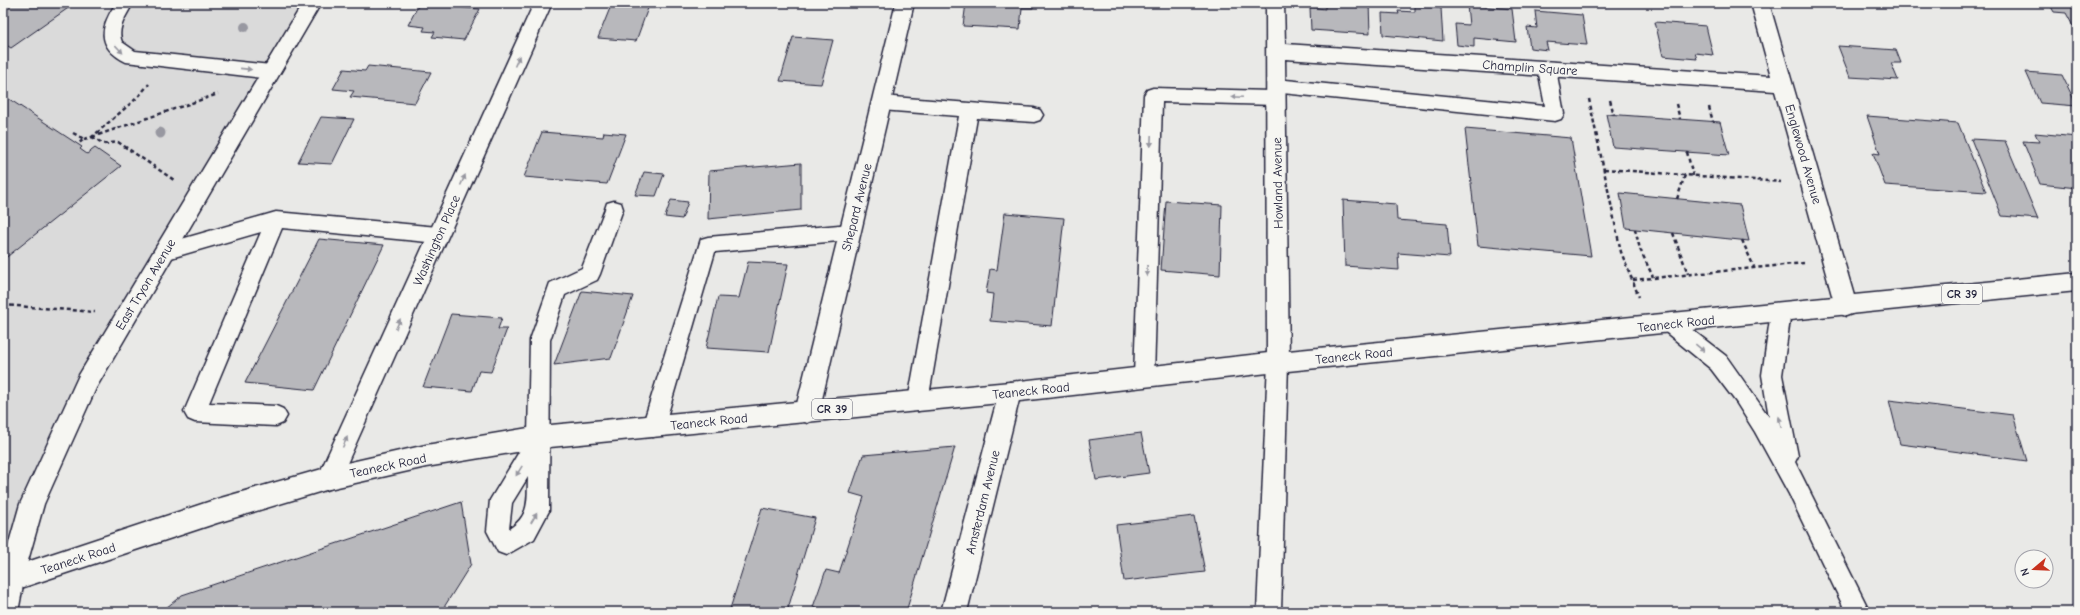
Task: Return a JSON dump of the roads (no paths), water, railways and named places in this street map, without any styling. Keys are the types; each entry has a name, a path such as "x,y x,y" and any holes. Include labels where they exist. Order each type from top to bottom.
{"street":[{"name":"East Tryon Avenue","path":"4,612 7,581 32,504 87,382 312,3"},
{"name":"Washington Place","path":"329,478 543,3"},
{"name":"Shepard Avenue","path":"807,412 905,3"},
{"name":"Howland Avenue","path":"1275,3 1278,362"},
{"name":"Englewood Avenue","path":"1760,3 1846,306"},
{"name":"Champlin Square","path":"1275,51 1784,84"},
{"name":"Teaneck Road","path":"7,581 217,511 329,478 426,456 540,438 1010,392 1278,362 2077,282"},
{"name":"Amsterdam Avenue","path":"954,612 1010,392"}],"lane":[{"path":"125,3 114,18 111,36 118,49 123,54 132,57 269,74"},
{"path":"1144,377 1153,95 1276,92 1555,114 1547,68"},
{"path":"881,103 1034,115"},
{"path":"918,401 969,110"},
{"path":"540,438 540,340 558,289 590,274 614,209"},
{"path":"164,252 276,220 438,235"},
{"path":"276,220 195,412 276,416"},
{"path":"653,427 708,245 850,232"},
{"path":"1781,312 1772,375 1791,474"},
{"path":"1660,324 1722,367 1766,431 1791,474 1858,612"},
{"path":"1269,612 1278,362"}]}
